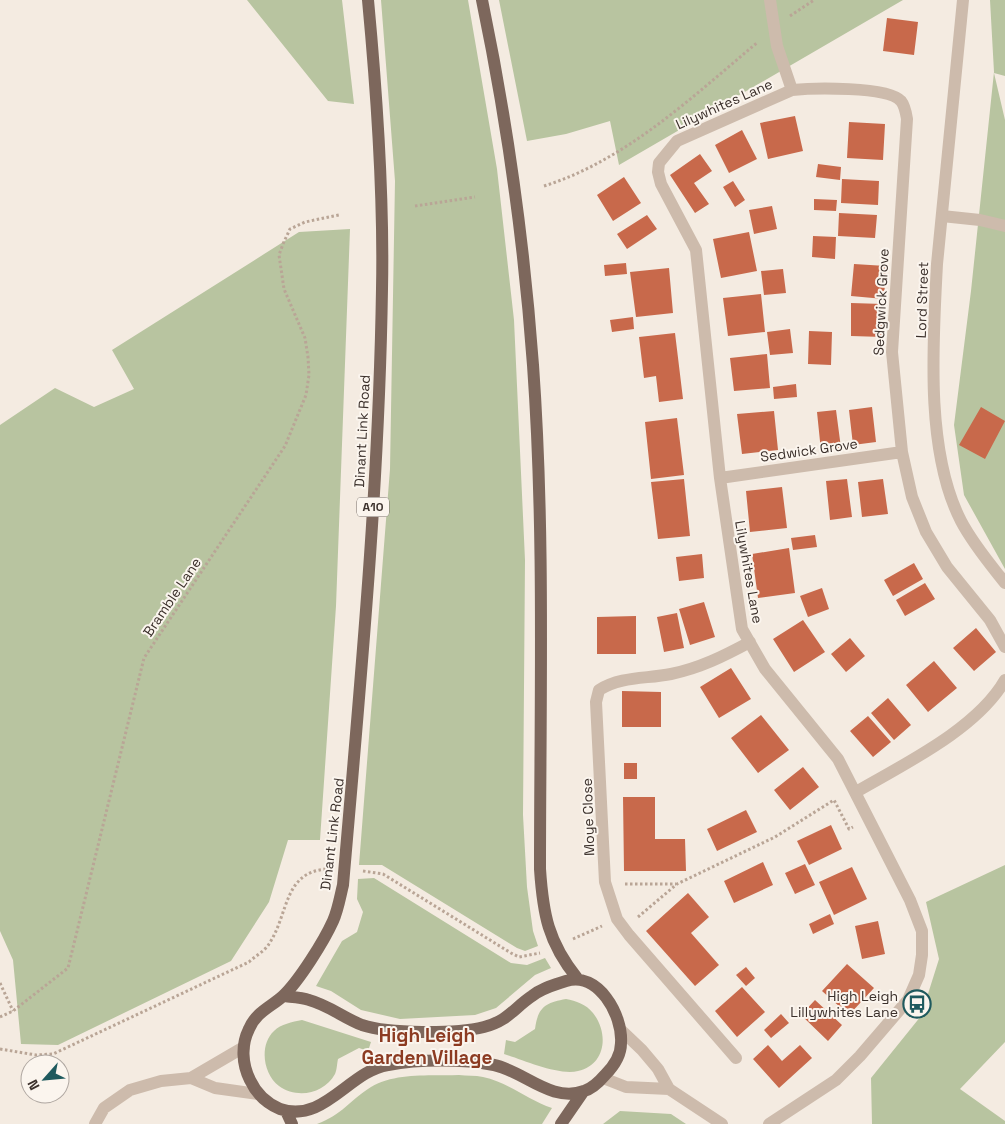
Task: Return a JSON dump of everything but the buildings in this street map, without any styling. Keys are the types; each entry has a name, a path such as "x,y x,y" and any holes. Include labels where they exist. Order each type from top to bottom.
{"main road":[{"name":"Dinant Link Road","path":"244,1047 249,1028 259,1013 283,996 320,944 334,919 343,885 353,793 363,664 380,388 381,188 368,0"},
{"path":"482,0 513,175 525,271 533,367 539,506 540,869 542,904 555,946 577,978"},
{"path":"283,996 308,999 329,1008 348,1020 388,1031 460,1030 484,1027 500,1021 514,1012 530,997 546,988 577,978 589,982 601,992 610,1004 620,1030 622,1046 615,1064 603,1078 583,1092 561,1124"},
{"path":"244,1047 244,1064 249,1079 258,1094 271,1105 286,1111 308,1112 322,1106 367,1072 386,1065 410,1063 473,1062 496,1065 513,1070 544,1088 562,1093 583,1092"},
{"path":"286,1111 292,1124"}],"street":[{"path":"770,0 777,46 792,90"},
{"name":"Lord Street","path":"963,0 935,306 936,432 946,483 961,520 1005,584"},
{"name":"Sedgwick Grove","path":"792,90 810,88 891,94 900,100 904,107 907,119 892,352 902,452 912,497 926,532 947,567 990,620 1005,647"},
{"name":"Lilywhites Lane","path":"769,1124 836,1080 854,1062 908,1000 918,975 922,955 922,931 910,900 838,759 765,669 742,629 720,478 696,250 686,226 661,184 658,172 659,163 677,141 792,90"},
{"path":"942,216 980,220 1005,226"},
{"name":"Sedwick Grove","path":"720,478 902,452"},
{"name":"Moye Close","path":"736,1058 617,919 605,882 596,702 599,690 612,682 670,674 701,666 750,642"},
{"path":"856,792 930,749 956,731 997,694 1005,680"},
{"path":"620,1030 642,1050 658,1069 669,1089 722,1124"},
{"path":"95,1124 104,1108 130,1090 161,1081 191,1078 244,1047"},
{"path":"191,1078 215,1088 258,1094"},
{"path":"603,1078 626,1087 669,1089"}],"path":[{"path":"544,186 586,171 640,136 708,84 774,28 814,0"},
{"path":"415,206 475,197"},
{"name":"Bramble Lane","path":"0,1017 13,1011 68,968 144,658 250,502 285,446 297,423 306,395 309,375 305,338 284,289 279,255 290,229 305,222 339,215"},
{"path":"570,940 632,911 637,918 677,884 775,837 834,800 849,829 869,819"},
{"path":"0,1049 36,1055 52,1054 249,962 269,945 294,887 302,875 314,870 331,868"},
{"path":"360,870 382,874 519,957 541,952"},
{"path":"624,893 622,884 677,884"},
{"path":"0,983 13,1011"}],"green space":[{"path":"247,0 342,0 354,104 328,101"},
{"path":"381,0 468,0 497,169 514,320 525,560 523,815 527,887 533,931 538,946 525,951 517,948 382,865 359,865 390,469 395,181"},
{"path":"499,0 903,0 619,165 610,121 566,134 527,141"},
{"path":"990,0 1005,0 1005,76 994,73 1005,120 1005,569 964,495 954,425 971,291 994,72"},
{"path":"350,229 336,606 320,840 288,840 269,902 231,961 58,1045 21,1044 13,960 0,931 0,425 55,388 94,407 134,389 112,350 299,232"},
{"path":"1005,865 1005,1042 960,1089 1005,1121 1005,1124 872,1124 871,1078 921,1016 939,959 926,902"},
{"path":"374,878 511,963 527,965 545,958 551,968 535,975 496,1008 475,1015 400,1019 361,1010 331,991 316,986 342,941 357,932 363,912 357,899 358,879"},
{"path":"566,999 587,1007 598,1021 603,1039 599,1055 594,1062 587,1068 570,1072 541,1067 504,1054 506,1040 515,1042 535,1029 538,1016 544,1007 553,1002"},
{"path":"302,1020 371,1042 368,1051 359,1048 338,1059 335,1074 324,1086 317,1090 302,1093 286,1090 274,1081 266,1067 265,1051 269,1037 274,1031 287,1024"},
{"path":"480,1076 492,1079 552,1108 542,1124 317,1124 340,1112 364,1092 381,1082 402,1077"},
{"path":"620,1111 671,1114 686,1124 603,1124"}],"place":[{"name":"High Leigh Lillywhites Lane","path":"917,1004"}],"district":[{"name":"High Leigh Garden Village","path":"427,1046"}]}
